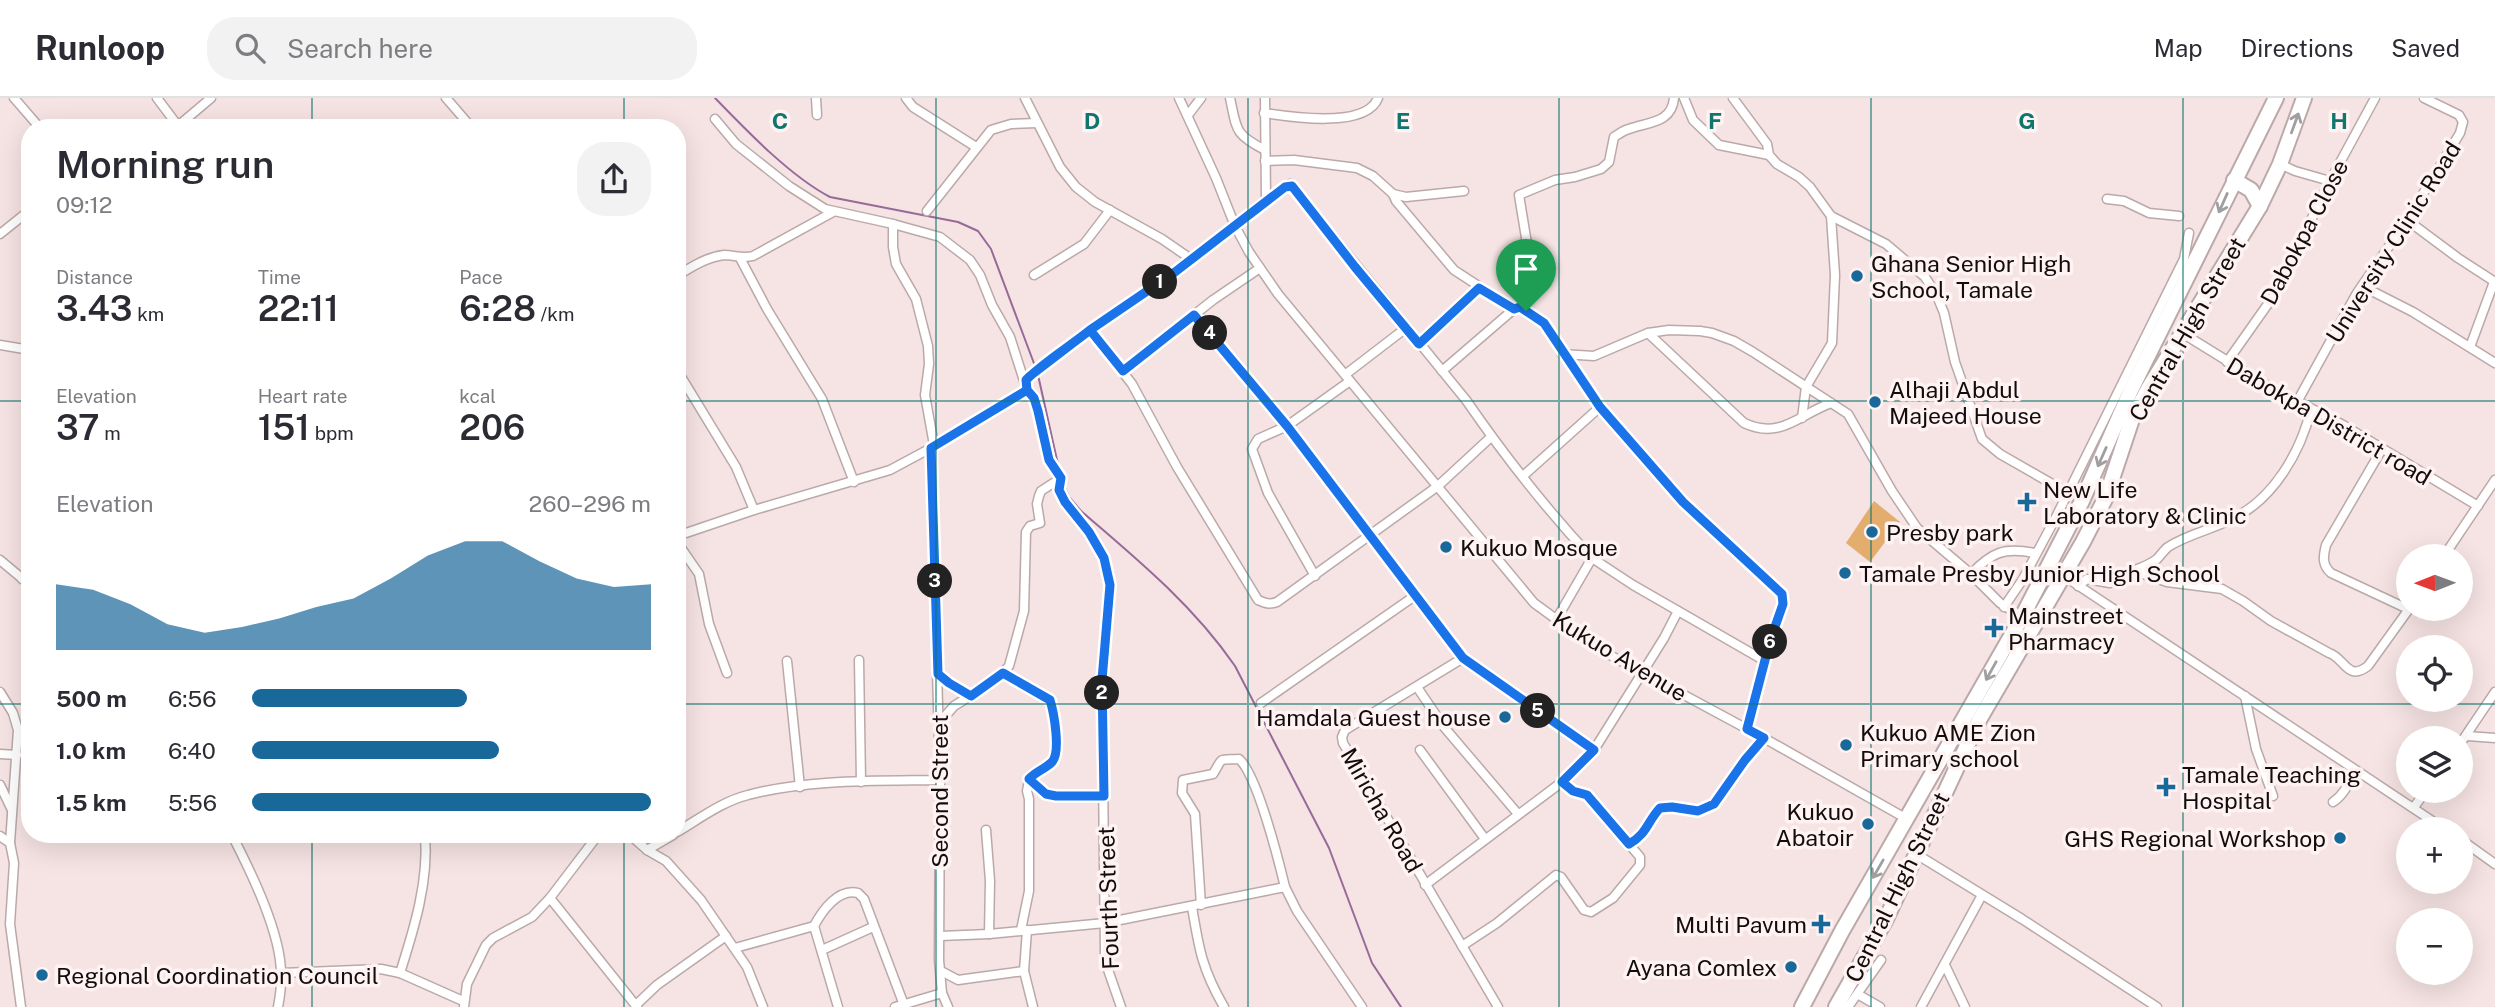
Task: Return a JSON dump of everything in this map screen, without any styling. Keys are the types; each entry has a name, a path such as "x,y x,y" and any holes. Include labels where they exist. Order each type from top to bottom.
{"highway":[{"name":"Central High Street","path":"1802,1007 1842,931 2022,617 2070,525 2131,390 2276,98"},
{"name":"Central High Street","path":"1836,1007 1881,929 1979,720 2106,497 2132,419 2147,389 2260,206 2280,164 2304,98"},
{"path":"2234,180 2251,190 2260,206"},
{"path":"2091,481 2106,497"}],"street":[{"path":"14,98 32,119"},
{"path":"157,98 173,119"},
{"path":"188,119 211,98"},
{"path":"446,98 464,119"},
{"path":"816,98 817,114"},
{"path":"906,98 913,107 976,148"},
{"path":"1025,98 1069,180 1083,194 1162,239 1191,259"},
{"name":"Kukuo Avenue","path":"1179,98 1235,226 1278,294 1534,603 1593,646 1908,819"},
{"path":"1188,115 1201,98"},
{"path":"1230,98 1236,128 1247,141 1265,150"},
{"path":"1265,98 1266,200"},
{"path":"1264,113 1308,118 1356,116 1370,110 1378,98"},
{"path":"1526,311 1529,256 1519,195 1555,180 1601,169 1609,162 1614,137 1625,130 1661,120 1672,109 1674,98"},
{"path":"1684,98 1693,120 1719,145 1769,155"},
{"path":"1733,98 1767,144 1769,155 1777,164 1810,187 1831,216 1886,244 1925,277 1944,313 1955,362 1982,439 2000,454 2068,493"},
{"name":"Dabokpa Close","path":"2227,362 2275,294 2330,181 2375,98"},
{"name":"University Clinic Road","path":"2297,402 2362,286 2407,220 2462,126 2459,115 2424,98"},
{"path":"715,118 736,144 789,186 833,212"},
{"path":"927,211 991,130 1000,126 1037,123"},
{"path":"1265,161 1294,160 1357,168 1373,176 1393,194 1454,270 1514,309"},
{"path":"2280,164 2330,181"},
{"path":"686,533 890,470 933,447 1027,390 1026,380 1030,376 1191,259 1266,200 1285,187 1292,186 1592,558 1765,661"},
{"path":"1393,194 1415,197 1464,191"},
{"path":"2107,200 2124,201 2149,213 2179,216"},
{"path":"1034,275 1084,244 1110,210"},
{"path":"686,271 721,256 752,256 833,212"},
{"name":"Fourth Street","path":"833,212 893,223 940,237 976,267 992,305 1010,337 1027,390 1034,398 1049,460 1061,478 1059,490 1104,558 1110,585 1102,680 1106,964 1121,1007"},
{"path":"1802,418 1806,387 1832,343 1835,275 1831,216"},
{"path":"0,234 21,217"},
{"path":"2407,220 2494,282 2470,347"},
{"name":"Second Street","path":"893,223 893,247 897,264 916,299 928,346 925,395 933,447 941,971 942,993 948,1007"},
{"path":"2004,607 2023,579 2056,517 2184,259 2189,233"},
{"path":"740,258 822,399 855,482"},
{"path":"1123,371 1226,290 1260,268"},
{"path":"2362,286 2413,312 2495,363"},
{"path":"1419,344 1479,288"},
{"path":"1442,371 1514,309 1520,307 1544,323 1562,354 1600,407 1683,502 1782,594 1783,604 1747,729"},
{"path":"1194,315 1287,426 1463,658 1594,750"},
{"path":"1315,576 1268,493 1252,449 1258,439 1287,426 1406,328"},
{"path":"1090,330 1123,371 1177,467 1258,600 1271,605 1438,486 1492,437"},
{"path":"1562,354 1594,356 1648,333 1669,330 1712,333 1743,347 1848,414 1892,491 1917,528 1971,574 2004,607 2022,617"},
{"path":"1648,333 1744,424 1760,429 1791,425 1818,407 1831,403"},
{"name":"Dabokpa District road","path":"2182,333 2227,362 2343,425 2478,506"},
{"path":"0,345 21,348"},
{"path":"686,391 736,467 754,510"},
{"path":"1524,476 1600,407"},
{"path":"2078,586 2087,579 2110,583 2118,575 2157,559 2179,541 2234,519 2261,499 2300,446 2311,409"},
{"path":"2382,449 2326,545 2324,561 2325,568 2331,573 2396,603"},
{"path":"939,723 954,706 1003,673 1009,666 1024,611 1027,529 1040,523 1037,504 1041,491 1061,478"},
{"path":"2452,544 2495,480"},
{"path":"2056,517 2070,525"},
{"path":"1971,574 1984,561 1999,553 2011,550 2035,553"},
{"path":"686,555 699,574 709,624 727,673"},
{"path":"1556,620 1592,558"},
{"path":"0,560 21,578"},
{"path":"2131,570 2167,582 2222,589 2271,621 2338,656 2347,669 2353,671 2368,666 2400,621"},
{"path":"2061,579 2070,580 2428,817"},
{"path":"1261,703 1416,595"},
{"path":"1425,885 1562,782 1594,750 1678,611"},
{"name":"Miricha Road","path":"1463,658 1345,730 1342,737 1425,885 1499,1007"},
{"path":"859,660 862,782"},
{"path":"787,661 800,787"},
{"path":"1003,673 1044,696 1052,704 1056,754 1051,763 1029,779 1027,791 1029,891 1024,930 1024,971 1032,1007"},
{"path":"938,674 971,696"},
{"path":"1417,687 1444,727 1518,814"},
{"path":"0,692 17,723 10,844 14,863 10,925 21,1007"},
{"path":"2473,727 2495,692"},
{"path":"2245,696 2256,749 2273,796"},
{"path":"2473,736 2495,738"},
{"path":"1629,844 1643,835 1651,818 1660,808 1698,811 1714,804 1764,738"},
{"path":"1420,750 1485,839"},
{"path":"0,754 17,755"},
{"path":"1224,1007 1201,958 1195,814 1185,800 1181,787 1183,780 1213,774 1218,761 1239,759 1252,778 1285,887 1297,911 1362,1007"},
{"path":"2333,802 2345,790 2355,770"},
{"path":"1029,779 1046,794 1104,796"},
{"path":"686,827 748,794 862,782 940,780"},
{"path":"1462,946 1497,923 1556,875 1561,877 1587,912 1595,911 1613,898 1640,865 1640,857 1587,795 1573,791 1562,782"},
{"path":"0,785 13,813"},
{"path":"2414,807 2417,803"},
{"path":"986,830 990,881 989,934"},
{"path":"0,836 10,844"},
{"path":"236,843 263,904 278,951 282,973 278,1007"},
{"path":"400,973 412,936 424,875 425,843"},
{"path":"282,973 365,968 400,973 463,1004 467,984 486,945 493,938 532,918 551,898 592,843"},
{"path":"639,843 666,861 686,881 747,967 763,1007"},
{"path":"647,850 659,843"},
{"path":"2473,848 2495,864"},
{"path":"1916,854 2157,1007"},
{"path":"940,936 1105,923 1285,887"},
{"path":"735,948 814,926 830,903 852,891 863,899 900,1006 942,993"},
{"path":"1921,1007 1982,895"},
{"path":"551,898 636,1006 657,985 726,936"},
{"path":"814,926 838,1007"},
{"path":"822,950 873,928"},
{"path":"1848,1007 1881,960"},
{"path":"1945,965 1965,1007"},
{"path":"941,971 958,980 1024,971"},
{"path":"1858,995 1880,1007"}],"shaded area":[{"name":"Presby park","path":"1874,501 1900,522 1870,562 1846,543"}],"waterway":[{"path":"715,98 784,165 830,197 958,222 978,231 991,249 1035,366"},
{"path":"1038,375 1059,469"},
{"path":"1063,484 1069,497 1081,511 1182,603 1235,666 1329,848 1372,963 1401,1007"}],"place":[{"name":"Ghana Senior High School, Tamale","path":"1857,276"},
{"name":"Alhaji Abdul Majeed House","path":"1875,402"},
{"name":"New Life Laboratory & Clinic","path":"2027,502"},
{"name":"Presby park","path":"1872,532"},
{"name":"Kukuo Mosque","path":"1446,547"},
{"name":"Tamale Presby Junior High School","path":"1845,573"},
{"name":"Mainstreet Pharmacy","path":"1994,628"},
{"name":"Hamdala Guest house","path":"1505,717"},
{"name":"Kukuo AME Zion Primary school","path":"1846,745"},
{"name":"Tamale Teaching Hospital","path":"2166,787"},
{"name":"Kukuo Abatoir","path":"1868,824"},
{"name":"GHS Regional Workshop","path":"2340,838"},
{"name":"Multi Pavum","path":"1821,924"},
{"name":"Ayana Comlex","path":"1791,967"},
{"name":"Regional Coordination Council","path":"42,975"}],"route":[{"path":"1526,311 1520,307 1514,309 1479,288 1419,344 1292,186 1290,184 1285,187 1175,272 1090,330 1030,376 1026,380 1027,390 1034,398 1044,431 1049,460 1061,478 1059,490 1094,539 1107,563 1110,585 1102,680 1104,796 1063,797 1046,794 1029,779 1051,763 1056,754 1055,723 1050,700 1003,673 971,696 938,674 931,448 1027,390 1026,380 1030,376 1053,359 1090,330 1123,371 1194,315 1287,426 1463,658 1594,750 1562,782 1573,791 1587,795 1629,844 1643,835 1651,818 1660,808 1666,806 1698,811 1714,804 1764,738 1747,729 1770,641 1783,604 1782,594 1683,502 1600,407 1562,354 1544,323 1526,311"}]}
